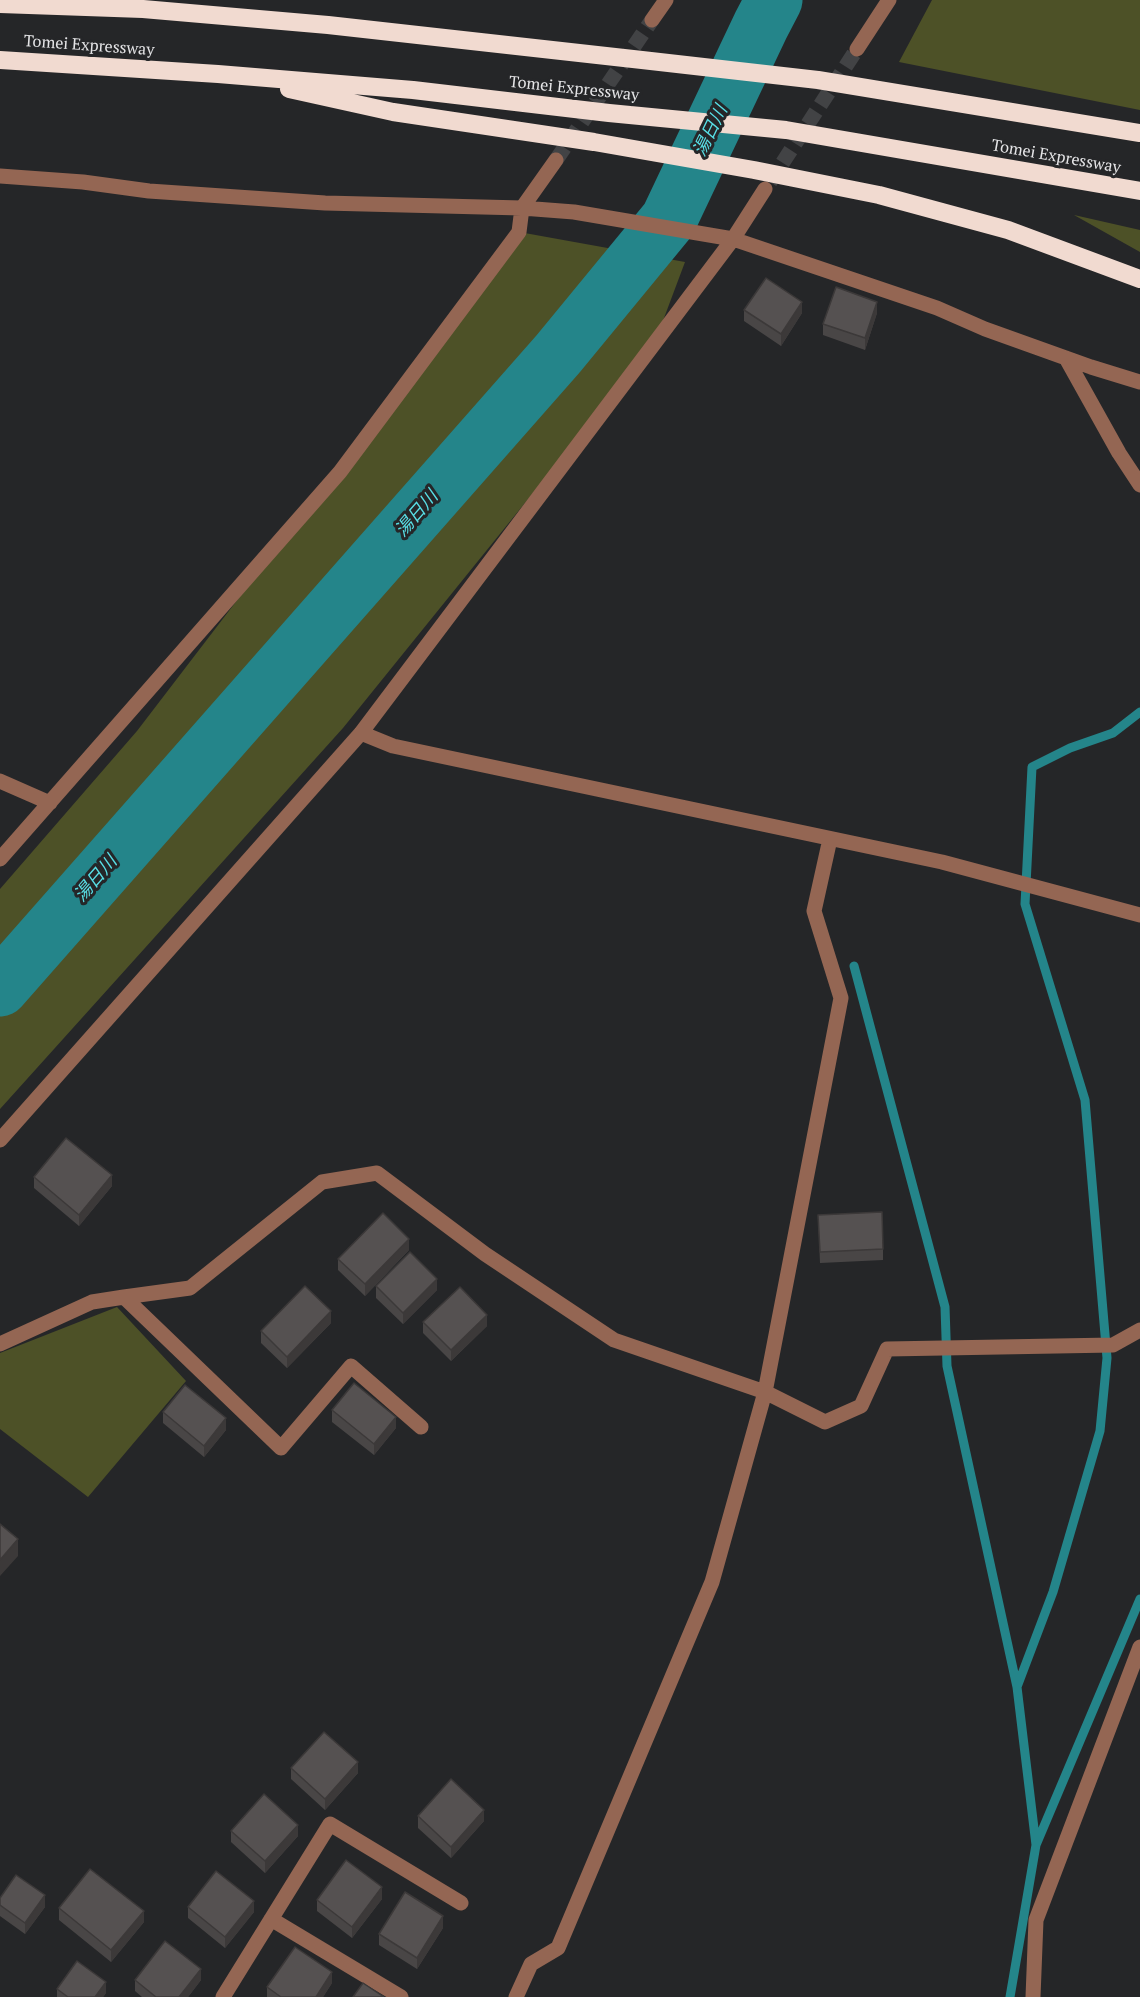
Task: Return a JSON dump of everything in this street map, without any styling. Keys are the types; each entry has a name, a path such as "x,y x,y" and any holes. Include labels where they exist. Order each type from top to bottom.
{"highway":[{"path":"0,4 143,9 328,25 642,60 818,80 1140,133"},
{"name":"Tomei Expressway","path":"0,60 218,74 413,90 609,113 786,130 1140,191"},
{"path":"218,74 393,112 594,142 879,195 997,227 1140,279"}],"street":[{"path":"652,20 666,0"},
{"path":"857,49 889,0"},
{"path":"0,859 340,472 519,232 522,208 555,160"},
{"path":"0,176 83,182 149,191 325,203 522,208 574,212 733,239 937,309 1066,358 1140,382"},
{"path":"0,1140 361,733 733,239 765,189"},
{"path":"1066,358 1119,453 1140,484"},
{"path":"361,733 393,746 942,862 1140,915"},
{"path":"0,781 50,803"},
{"path":"516,1997 531,1964 558,1948 712,1582 765,1392 841,998 814,911 830,838"},
{"path":"0,1344 92,1302 190,1288 322,1182 377,1173 485,1254 614,1340 765,1392 825,1422 861,1406 887,1349 1113,1345 1140,1330"},
{"path":"124,1298 281,1448 351,1366 421,1427"},
{"path":"1033,1997 1036,1920 1140,1647"},
{"path":"223,1997 330,1824 461,1903"},
{"path":"271,1919 401,1997"}],"green space":[{"path":"932,0 1140,0 1140,110 899,62"},
{"path":"1074,215 1140,230 1140,252"},
{"path":"519,232 685,262 655,342 343,728 0,1109 0,889 137,731"},
{"path":"117,1307 186,1381 88,1497 0,1429 0,1353"}],"building":[{"path":"766,278 802,302 781,334 744,310"},
{"path":"836,287 877,302 865,338 823,324"},
{"path":"66,1138 112,1175 79,1215 34,1177"},
{"path":"882,1212 883,1249 820,1252 818,1215"},
{"path":"383,1213 409,1239 365,1284 338,1259"},
{"path":"410,1252 437,1279 403,1313 376,1286"},
{"path":"305,1286 331,1311 287,1357 261,1331"},
{"path":"460,1287 487,1315 451,1350 423,1322"},
{"path":"354,1383 396,1417 374,1444 332,1410"},
{"path":"185,1385 226,1418 204,1446 163,1412"},
{"path":"0,1524 18,1539 0,1560"},
{"path":"324,1732 358,1762 325,1799 291,1768"},
{"path":"451,1779 484,1810 451,1847 418,1816"},
{"path":"264,1794 298,1825 265,1861 231,1831"},
{"path":"346,1860 382,1887 352,1927 317,1900"},
{"path":"90,1869 144,1911 111,1950 59,1908"},
{"path":"216,1871 254,1901 225,1937 188,1907"},
{"path":"16,1875 45,1895 25,1923 0,1905 0,1898"},
{"path":"405,1892 443,1916 417,1958 379,1934"},
{"path":"165,1941 201,1969 179,1997 156,1997 135,1980"},
{"path":"295,1947 332,1972 316,1997 281,1997 267,1987"},
{"path":"77,1961 106,1982 95,1997 68,1997 57,1989"},
{"path":"363,1983 384,1997 353,1997"}],"waterway":[{"name":"湯日川","path":"0,988 558,354 669,219 774,0"},
{"path":"1017,1687 1053,1592 1100,1431 1107,1358 1085,1100 1025,904 1032,767 1070,748 1113,733 1140,712"},
{"path":"854,966 945,1307 947,1366 1017,1687 1036,1845"},
{"path":"1010,1997 1036,1845 1140,1599"}],"tunnel":[{"path":"556,160 652,20"},
{"path":"770,182 857,49"}]}
